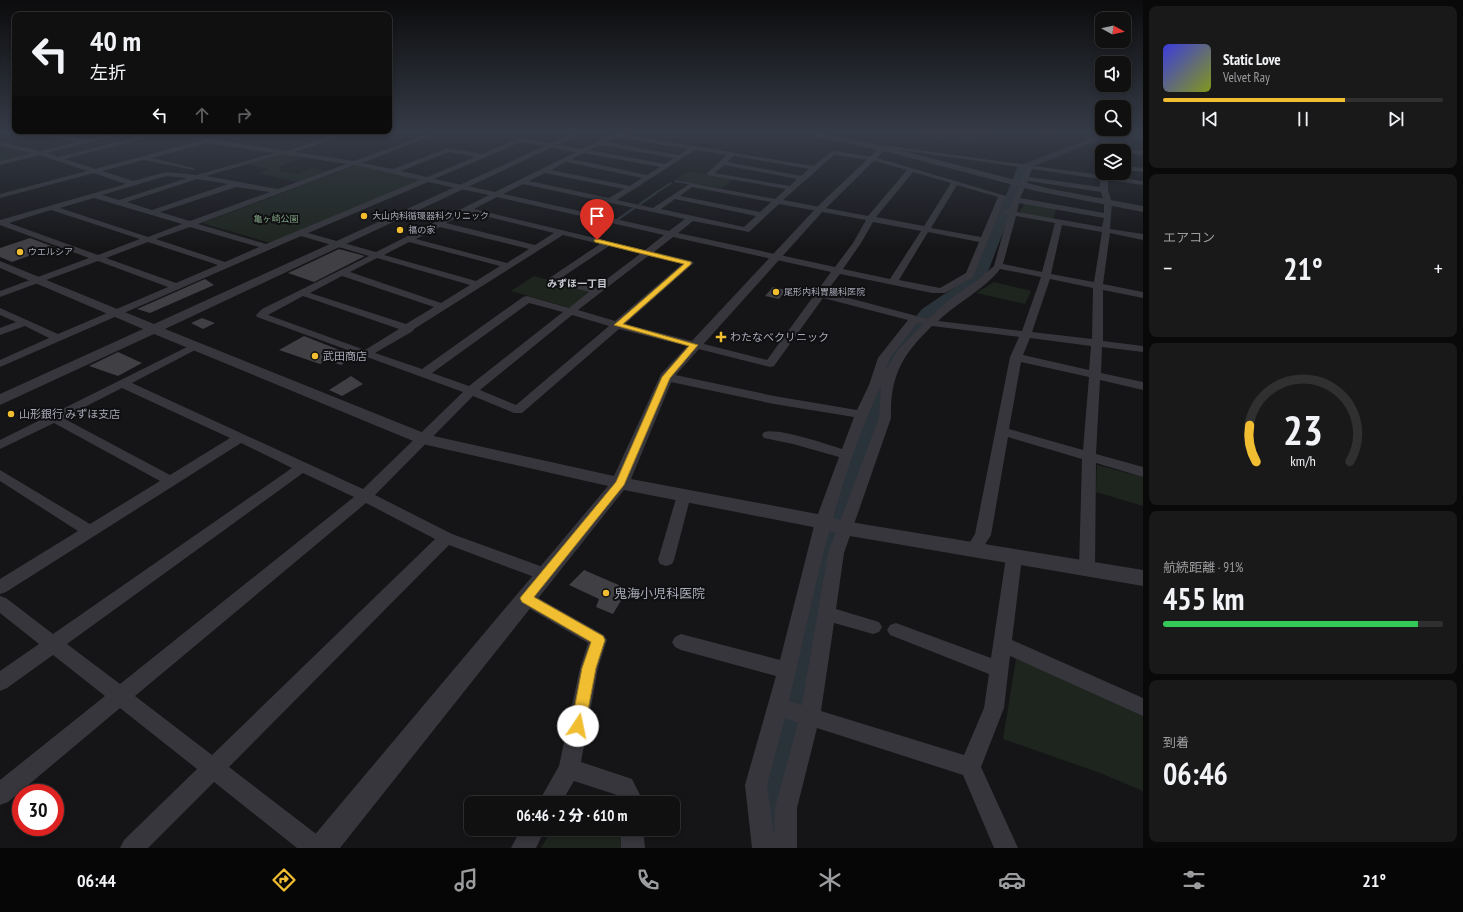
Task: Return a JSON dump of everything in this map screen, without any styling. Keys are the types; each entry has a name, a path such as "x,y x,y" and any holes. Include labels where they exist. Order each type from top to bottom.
{"street":[{"path":"92,171 134,184"},
{"path":"0,196 101,171"},
{"path":"202,171 213,173"},
{"path":"121,202 221,171"},
{"path":"0,294 335,171"},
{"path":"387,171 777,258 942,291 970,275 1002,196 913,171"},
{"path":"0,364 267,247 450,171"},
{"path":"0,400 156,330 497,171"},
{"path":"469,210 689,263 518,410 261,315 266,311 544,171 631,188"},
{"path":"617,171 649,177"},
{"path":"612,200 659,171"},
{"path":"713,171 709,174 791,188"},
{"path":"762,171 802,178"},
{"path":"522,182 612,200 746,230 778,202 802,178 812,171"},
{"path":"322,848 620,483 666,377 694,345 777,258 821,208 859,171"},
{"path":"423,374 527,299 618,325 770,364 857,243 871,218 911,171"},
{"path":"977,171 1108,203 1143,209"},
{"path":"785,848 786,808 810,716 836,553 885,418 883,399 887,382 900,354 911,340 952,303 993,274 998,266 1016,200 1028,171"},
{"path":"1068,171 1095,174"},
{"path":"1,223 166,174 197,177 280,191"},
{"path":"725,191 742,180"},
{"path":"1087,568 1089,456 1097,343 1098,286 1108,216 1108,203 1104,190 1104,180"},
{"path":"1128,180 1143,183"},
{"path":"893,282 955,182"},
{"path":"1024,182 1104,190"},
{"path":"153,212 235,184"},
{"path":"655,210 691,185 778,202 821,208 984,240"},
{"path":"94,195 267,247"},
{"path":"674,197 762,215"},
{"path":"1016,200 1108,216"},
{"path":"52,208 226,266"},
{"path":"996,209 1012,214 1143,237"},
{"path":"0,794 365,496 471,392 596,291 692,218"},
{"path":"973,550 983,535 1001,431 1016,357 1027,334 1047,275 1059,222"},
{"path":"1,223 178,286"},
{"path":"439,224 536,248"},
{"path":"366,354 409,329 562,232"},
{"path":"300,233 336,245 479,285"},
{"path":"408,239 508,266"},
{"path":"596,291 553,279 608,243"},
{"path":"0,264 156,330 424,439 620,483 823,522 844,528 1143,578"},
{"path":"998,266 1143,295"},
{"path":"342,273 444,307"},
{"path":"302,293 409,329"},
{"path":"821,294 930,323 1143,349"},
{"path":"0,311 59,339"},
{"path":"764,848 756,785 778,707 823,522 861,414 875,385 884,358 916,319"},
{"path":"0,332 25,322"},
{"path":"0,444 124,384 195,346"},
{"path":"1016,357 1143,386"},
{"path":"666,377 774,400 861,414"},
{"path":"124,384 365,496 446,538 545,576"},
{"path":"54,418 171,480"},
{"path":"1001,431 1143,472"},
{"path":"769,435 796,440 846,455"},
{"path":"0,587 240,438"},
{"path":"0,682 302,467"},
{"path":"0,475 90,531"},
{"path":"666,560 684,495"},
{"path":"132,848 214,769 446,538"},
{"path":"1006,848 970,767 994,708 1014,556"},
{"path":"526,598 598,640 589,668 569,769 553,796"},
{"path":"0,603 316,848"},
{"path":"826,614 873,627"},
{"path":"896,630 999,668"},
{"path":"681,642 786,670"},
{"path":"1002,644 1143,707"},
{"path":"778,707 970,767"},
{"path":"569,769 624,787 629,796"},
{"path":"523,848 530,836"},
{"path":"632,836 633,848"}],"green space":[{"path":"266,171 281,171 297,174 306,171 329,172 301,183 259,173"},
{"name":"亀ヶ崎公園","path":"342,171 382,171 424,180 274,244 202,223"},
{"path":"688,171 734,179 722,188 676,180"},
{"path":"1025,203 1056,208 1053,220 1018,215"},
{"path":"534,276 592,292 570,308 511,291"},
{"path":"994,282 1031,291 1025,304 976,293"},
{"path":"1097,465 1143,477 1143,506 1096,492"},
{"path":"1016,659 1143,711 1143,791 1100,773 1003,739"},
{"path":"548,836 624,836 624,848 541,848"}],"building":[{"name":"ウエルシア","path":"30,238 54,247 12,262 0,257 0,248"},
{"path":"339,249 365,256 314,282 288,273"},
{"path":"205,279 214,285 150,313 137,309"},
{"name":"尾形内科胃腸科医院","path":"773,287 786,290 779,299 765,296"},
{"path":"202,318 215,323 203,329 191,323"},
{"name":"武田商店","path":"304,336 353,357 341,365 327,360 320,364 279,350"},
{"path":"118,352 142,363 118,376 89,366"},
{"path":"351,376 363,384 342,396 329,390"},
{"name":"鬼海小児科医院","path":"584,570 628,589 613,614 596,607 599,599 569,585"}],"waterway":[{"path":"773,848 772,841 782,763 802,696 825,544 847,476 871,420 890,364 908,337 928,312 979,277 1021,171"},
{"path":"675,181 693,184"},
{"path":"654,194 671,183"},
{"path":"640,204 656,193"},
{"path":"617,220 634,208"}],"place":[{"name":"大山内科循環器科クリニック","path":"364,216"},
{"name":"福の家","path":"400,230"},
{"name":"ウエルシア","path":"20,252"},
{"name":"尾形内科胃腸科医院","path":"776,292"},
{"name":"わたなべクリニック","path":"721,337"},
{"name":"武田商店","path":"315,356"},
{"name":"山形銀行 みずほ支店","path":"11,414"},
{"name":"鬼海小児科医院","path":"606,593"}],"district":[{"name":"みずほ一丁目","path":"577,283"}],"route":[{"path":"578,726 589,668 598,640 526,598 620,483 666,377 694,345 618,325 689,263 597,240"}]}
